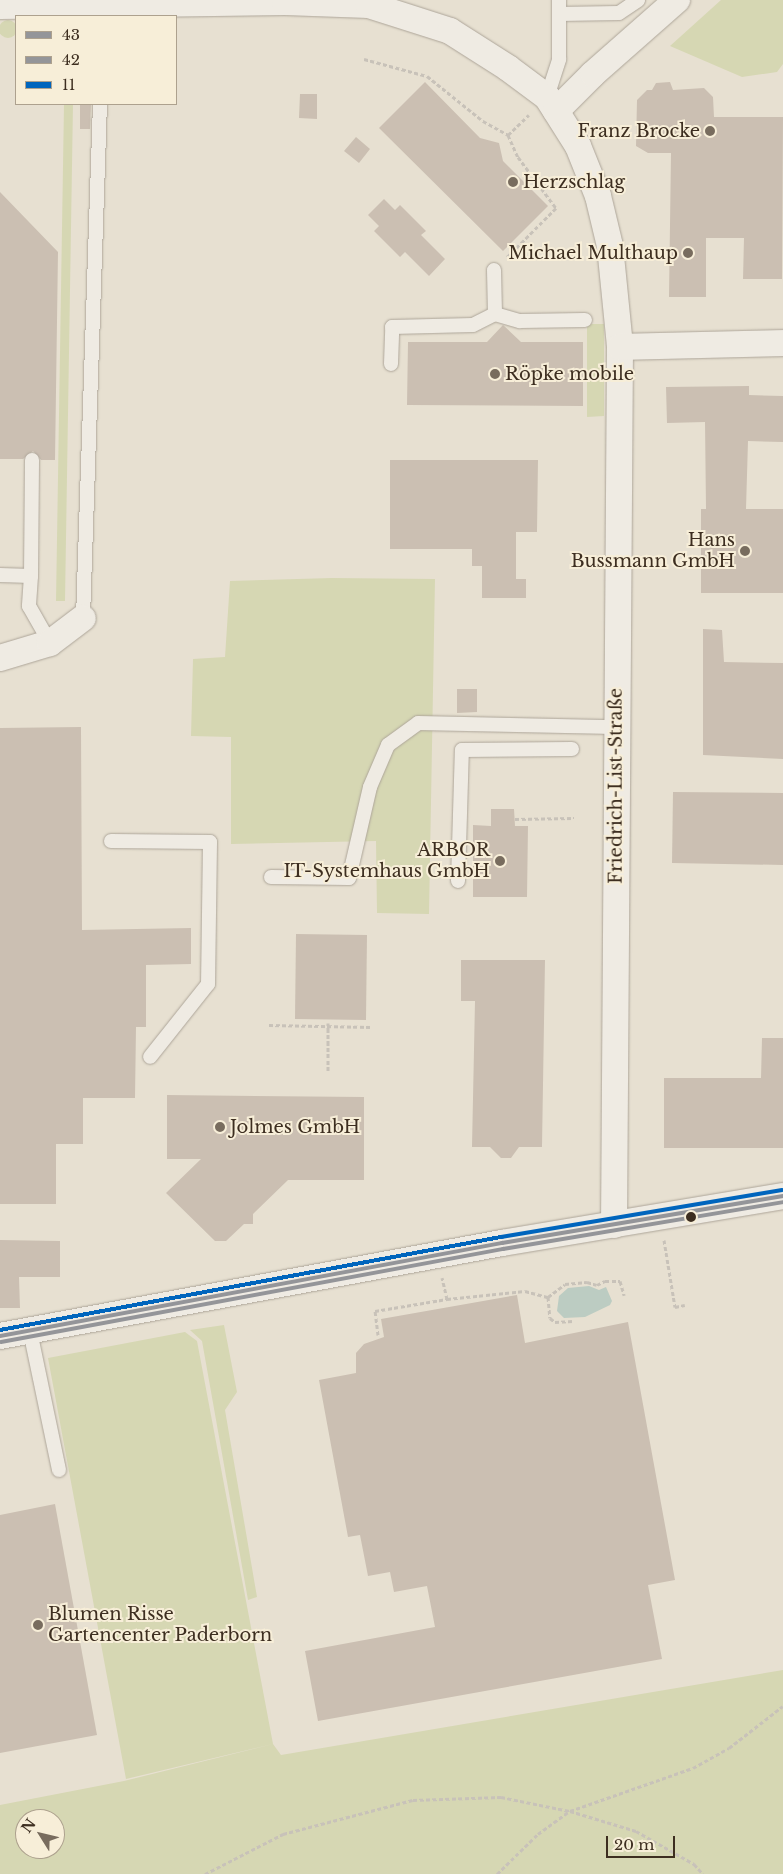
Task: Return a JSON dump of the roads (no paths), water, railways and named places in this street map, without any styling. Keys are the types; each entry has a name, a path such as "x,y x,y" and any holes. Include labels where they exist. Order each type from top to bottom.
{"street":[{"path":"552,104 593,74 677,0"},
{"name":"Friedrich-List-Straße","path":"0,6 94,11 285,2 369,5 450,31 552,104 578,146 598,196 610,246 620,347 619,620 615,727 614,1225"},
{"path":"620,347 783,343"},
{"path":"0,658 50,643 83,618"},
{"path":"0,1336 783,1196"}],"lane":[{"path":"552,104 560,59 559,0"},
{"path":"559,14 619,13 638,0"},
{"path":"83,618 100,105"},
{"path":"494,270 495,314"},
{"path":"391,364 392,327 473,325 495,314 520,321 585,320"},
{"path":"32,460 30,606 50,643"},
{"path":"0,575 31,576"},
{"path":"272,877 349,878 370,787 388,745 418,723 615,727"},
{"path":"458,881 462,750 572,749"},
{"path":"110,841 210,842 208,984 150,1057"},
{"path":"30,1331 59,1470"}],"place":[{"name":"Franz Brocke","path":"710,131"},
{"name":"Herzschlag","path":"513,182"},
{"name":"Michael Multhaup","path":"688,253"},
{"name":"Röpke mobile","path":"495,374"},
{"name":"Hans Bussmann GmbH","path":"745,551"},
{"name":"ARBOR IT-Systemhaus GmbH","path":"500,861"},
{"name":"Jolmes GmbH","path":"220,1127"},
{"name":"Blumen Risse Gartencenter Paderborn","path":"38,1625"}]}
